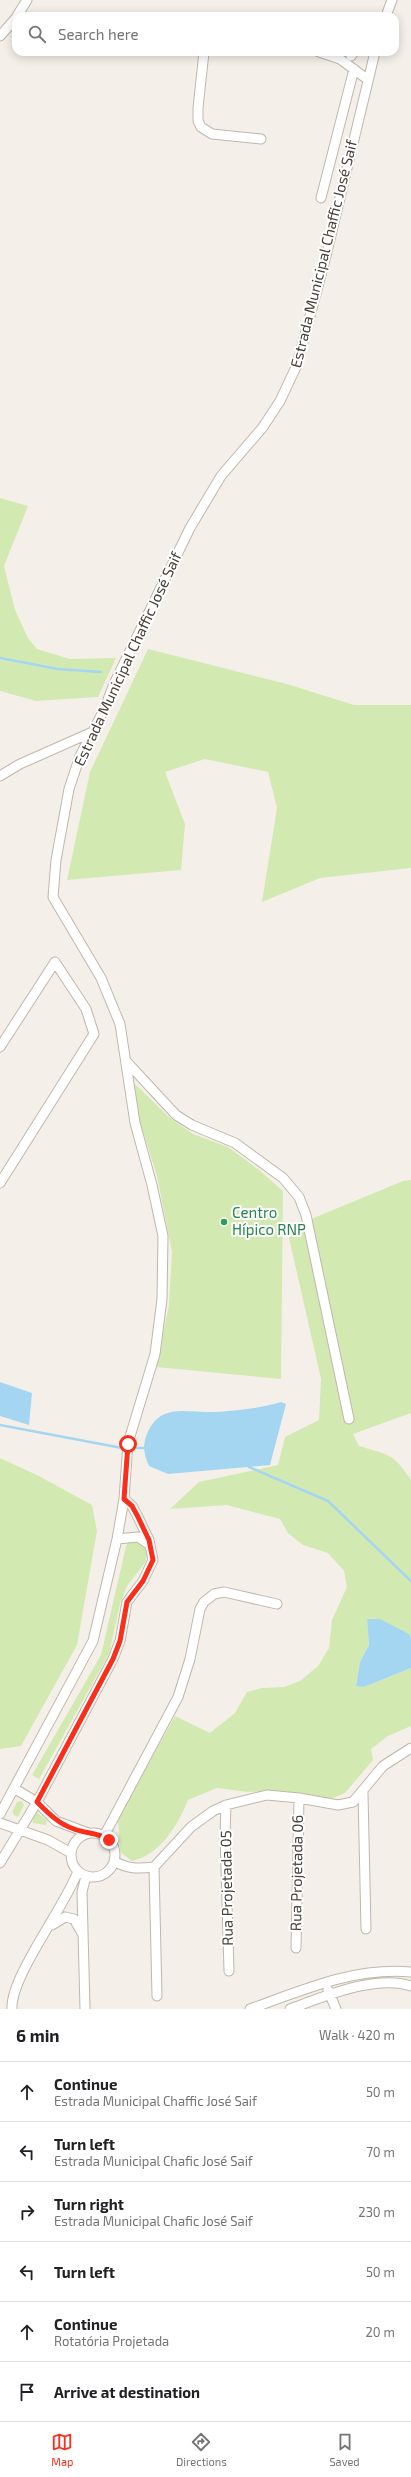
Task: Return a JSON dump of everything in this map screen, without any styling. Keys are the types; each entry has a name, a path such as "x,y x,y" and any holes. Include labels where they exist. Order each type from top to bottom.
{"street":[{"path":"20,12 27,0"},
{"path":"388,12 392,0"},
{"path":"0,36 12,23"},
{"path":"204,56 198,108 198,121 201,127 212,134 261,139"},
{"path":"330,56 340,60 367,79"},
{"path":"340,60 348,56"},
{"path":"322,198 352,68 352,56"},
{"name":"Estrada Municipal Chaffic José Saif","path":"0,1814 15,1789 93,1641 117,1539 124,1499 128,1444 155,1354 162,1299 163,1236 152,1185 135,1123 120,1024 101,978 53,897 56,860 69,789 80,756 90,733 105,708 123,667 190,528 221,476 263,427 280,401 297,365 326,256 367,79 374,56"},
{"path":"0,776 20,764 90,733"},
{"path":"0,1047 55,962 86,1009 94,1034 0,1183"},
{"path":"126,1061 176,1115 192,1125 235,1143 282,1178 299,1197 306,1215 349,1419"},
{"path":"0,1863 37,1802 113,1659 121,1635 127,1602 151,1566 152,1552 150,1545 132,1506 124,1499"},
{"path":"117,1539 138,1537 150,1545"},
{"path":"104,1836 178,1696 190,1659 200,1609 204,1602 214,1594 224,1592 277,1604"},
{"path":"114,1861 123,1866 133,1868 154,1867 202,1817 226,1805 267,1796 299,1798 338,1805 353,1802 363,1793 383,1766 398,1754 411,1748"},
{"path":"15,1789 37,1802 56,1821 88,1833 104,1836 113,1846 114,1861 105,1873 96,1876 86,1876 78,1871 72,1863 71,1853 74,1843 88,1833"},
{"path":"363,1793 366,1928"},
{"name":"Rua Projetada 06","path":"296,1948 299,1798"},
{"name":"Rua Projetada 05","path":"226,1805 225,1834 229,1971"},
{"path":"0,1823 48,1840 71,1853"},
{"path":"154,1867 157,1996"},
{"path":"12,2009 14,1990 68,1895 78,1871"},
{"path":"85,2009 82,1892 86,1876"},
{"path":"42,1939 54,1923 65,1916 74,1919 83,1934"},
{"path":"250,2009 325,1982 368,1973 411,1972"},
{"path":"325,1982 336,2009"},
{"path":"290,2009 330,1994 382,1983 411,1986"}],"green space":[{"path":"0,498 28,506 4,566 15,610 28,638 37,649 70,659 116,658 98,697 36,701 0,691"},
{"path":"148,649 287,684 354,705 411,705 411,868 320,878 262,902 277,808 268,772 205,759 165,772 185,824 181,870 67,880 90,772"},
{"name":"Centro Hípico RNP","path":"133,1082 170,1118 193,1134 228,1147 258,1169 283,1191 281,1379 156,1367 169,1305 172,1252 157,1176 138,1115"},
{"path":"411,1180 411,1413 353,1434 359,1446 390,1456 400,1465 411,1480 411,1637 409,1634 367,1619 369,1645 360,1662 356,1685 364,1687 411,1668 411,1726 388,1736 371,1749 373,1760 345,1793 328,1800 283,1791 248,1792 217,1788 188,1800 184,1810 167,1838 159,1846 142,1858 132,1861 120,1852 118,1819 175,1716 210,1733 235,1713 247,1692 262,1688 284,1687 300,1681 318,1666 329,1648 332,1620 347,1587 344,1571 328,1553 303,1545 288,1533 280,1519 227,1505 170,1509 199,1482 278,1465 285,1437 319,1420 321,1379 287,1229 403,1181"},
{"path":"0,1458 39,1476 92,1505 97,1531 77,1645 21,1746 0,1749"},
{"path":"133,1540 146,1544 148,1553 145,1563 127,1586 120,1604 109,1654 39,1779 32,1775 101,1655 126,1546 129,1541"},
{"path":"22,1801 24,1805 18,1817 15,1816 12,1812 17,1802"},
{"path":"37,1812 47,1821 46,1825 33,1823 32,1818"}],"water":[{"path":"0,1382 32,1393 29,1425 0,1416"},
{"path":"281,1402 286,1404 270,1465 168,1474 149,1466 144,1450 145,1438 159,1417 167,1413 175,1411 230,1411 257,1408"},
{"path":"367,1619 380,1619 409,1634 411,1637 411,1668 364,1687 356,1686 360,1662 369,1645"}],"waterway":[{"path":"0,658 58,669 101,672"},
{"path":"0,1425 122,1448"},
{"path":"134,1448 146,1448"},
{"path":"249,1467 328,1501 411,1581"}],"place":[{"name":"Centro Hípico RNP","path":"224,1222"}],"route":[{"path":"109,1840 100,1834 88,1833 74,1829 56,1821 37,1802 113,1659 124,1625 127,1602 135,1589 140,1586 153,1560 149,1540 132,1506 124,1499 128,1444"}]}
